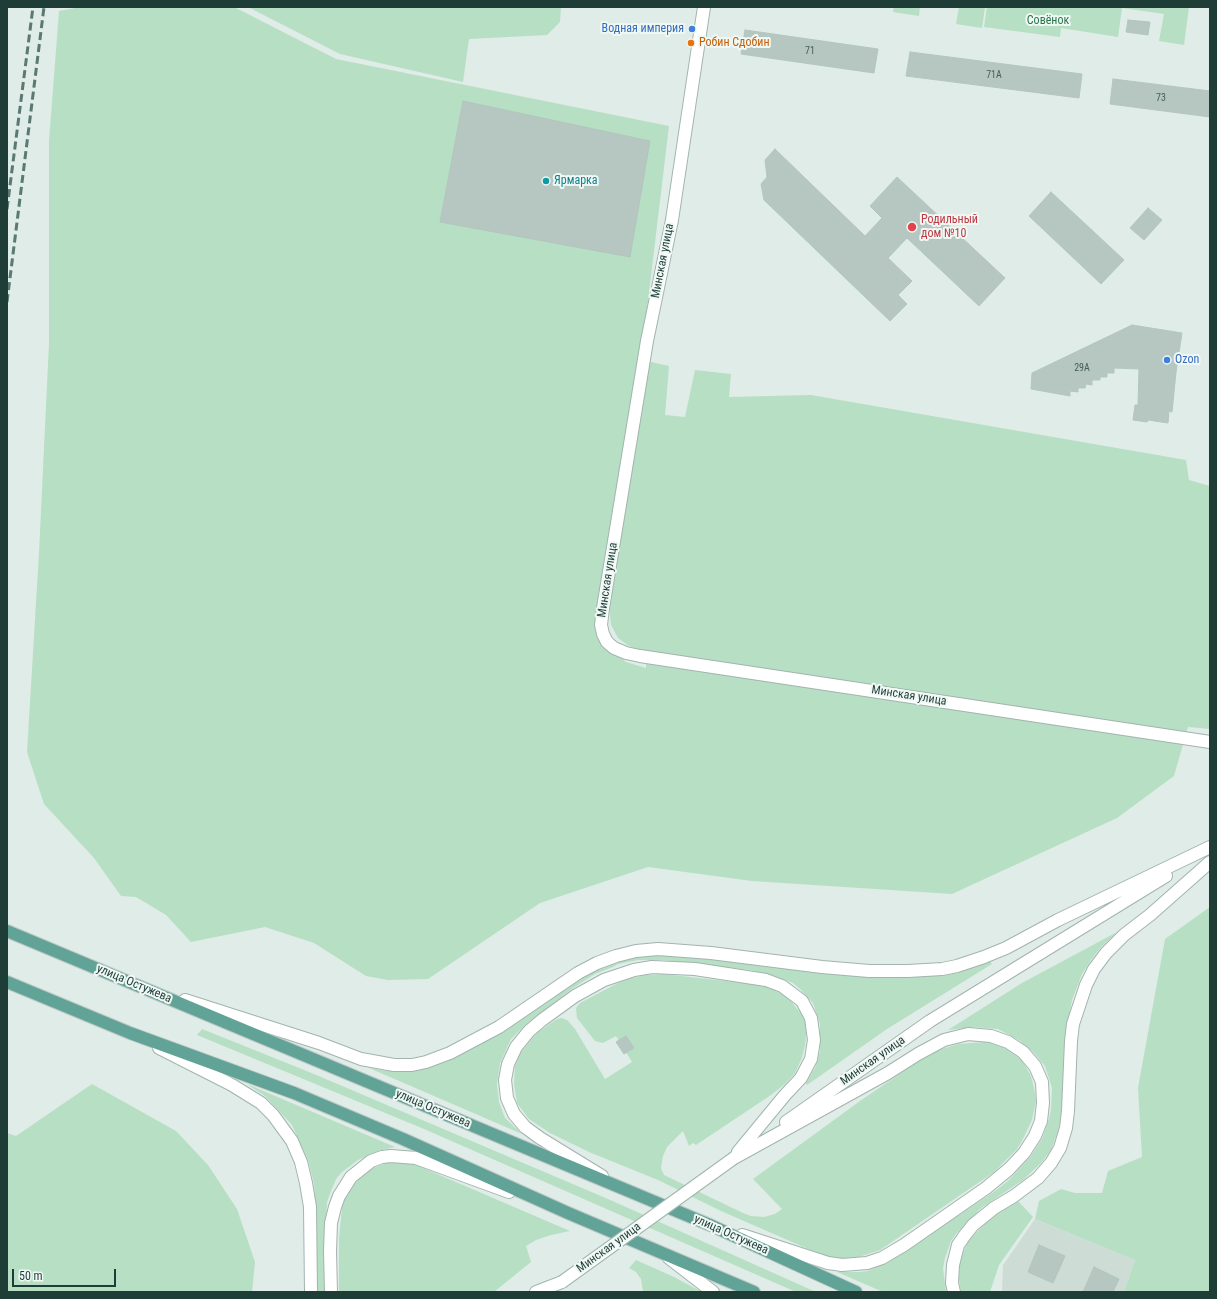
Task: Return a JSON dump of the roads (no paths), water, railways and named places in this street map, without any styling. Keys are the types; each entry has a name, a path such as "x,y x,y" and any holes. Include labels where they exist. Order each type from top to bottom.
{"main road":[{"name":"улица Остужева","path":"7,931 710,1225 856,1292"},
{"path":"7,982 130,1033 294,1094 403,1139 568,1213 754,1292"}],"street":[{"name":"Минская улица","path":"704,7 672,220 647,342 603,608 601,626 607,642 614,648 633,654 1210,742"},
{"name":"Минская улица","path":"549,1292 734,1158 930,1021 1210,848"},
{"path":"138,985 361,1059 394,1065 412,1065 426,1062 450,1053 499,1026 578,973 597,963 616,956 658,949 711,953 869,971 942,969 977,959 1006,948 1058,920 1210,848"},
{"path":"954,1292 952,1284 953,1265 958,1246 965,1235 973,1225 994,1208 1014,1196 1038,1178 1060,1148 1066,1128 1068,1111 1073,1024 1086,985 1094,969 1106,953 1124,935 1150,915 1210,862"},
{"path":"622,1188 540,1138 525,1127 514,1114 507,1098 505,1080 508,1064 516,1047 529,1031 575,996 604,980 634,970 652,966 695,969 766,980 782,986 802,1001 811,1018 814,1040 811,1059 801,1078 785,1095 734,1158"},
{"path":"130,1033 232,1085 261,1103 281,1124 292,1141 301,1162 306,1183 310,1207 311,1292"},
{"path":"710,1225 828,1263 855,1265 882,1258 904,1245 986,1188 1009,1170 1024,1153 1035,1136 1041,1121 1044,1102 1042,1082 1035,1066 1023,1052 1008,1042 991,1036 968,1034 944,1040 888,1073 734,1158"},
{"path":"331,1292 331,1230 336,1201 351,1177 371,1161 382,1156 416,1158 568,1213"},
{"path":"663,1254 713,1292"},
{"path":"536,1292 562,1282"},
{"path":"554,1292 562,1282"}],"railway":[{"path":"7,209 33,7"},
{"path":"7,302 44,7"}],"place":[{"name":"Водная империя","path":"692,29"},
{"name":"Робин Сдобин","path":"691,43"},
{"name":"Ярмарка","path":"546,181"},
{"name":"Родильный дом №10","path":"912,227"},
{"name":"Ozon","path":"1167,360"}],"park label":[{"name":"Совёнок","path":"1048,21"}]}
